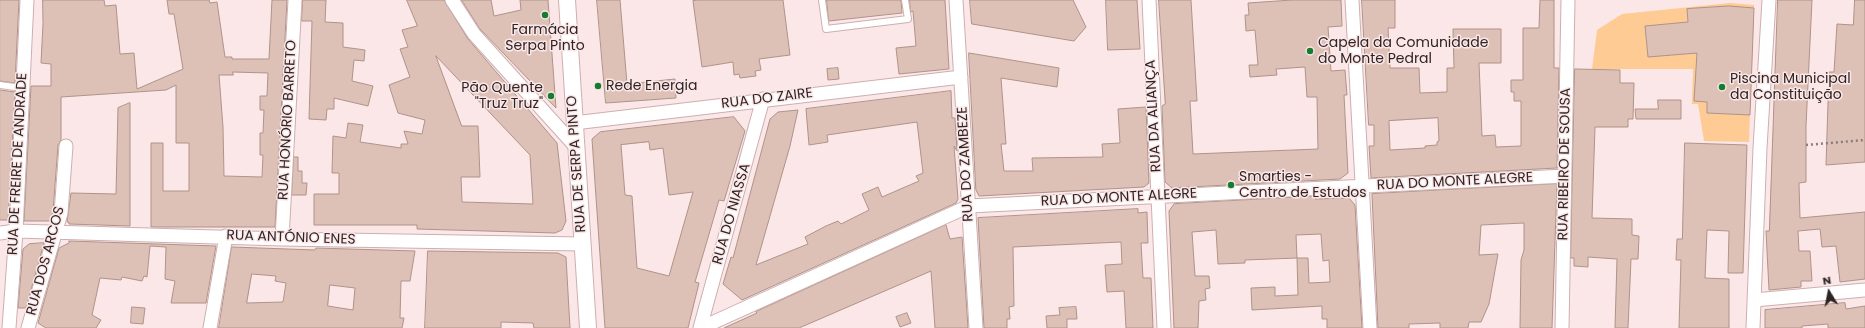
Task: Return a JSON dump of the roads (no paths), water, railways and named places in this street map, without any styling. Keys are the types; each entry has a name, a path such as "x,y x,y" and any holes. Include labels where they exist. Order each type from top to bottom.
{"street":[{"name":"RUA DE FREIRE DE ANDRADE","path":"9,326 16,231 27,0"},
{"name":"RUA HONÓRIO BARRETO","path":"282,239 295,0"},
{"path":"452,0 474,34 576,147"},
{"name":"RUA DE SERPA PINTO","path":"566,0 588,328"},
{"name":"RUA DO ZAMBEZE","path":"956,0 976,328"},
{"name":"RUA DA ALIANÇA","path":"1148,0 1164,328"},
{"path":"1352,0 1370,328"},
{"name":"RUA RIBEIRO DE SOUSA","path":"1562,328 1568,0"},
{"path":"1753,328 1769,0"},
{"name":"RUA DO ZAIRE","path":"574,123 763,99 961,77"},
{"name":"RUA DO NIASSA","path":"700,328 763,99"},
{"name":"RUA DOS ARCOS","path":"28,328 57,233 64,184 66,146"},
{"name":"RUA DO MONTE ALEGRE","path":"700,328 968,206 1565,176"},
{"name":"RUA ANTÓNIO ENES","path":"0,233 16,231 226,236 282,239 582,244"},
{"path":"210,328 226,236"},
{"path":"1754,300 1865,290"},
{"path":"9,326 28,328"}],"lane":[{"path":"822,0 826,30 908,19 906,0"},
{"path":"0,85 22,88"}],"place":[{"name":"Farmácia Serpa Pinto","path":"545,15"},
{"name":"Capela da Comunidade do Monte Pedral","path":"1310,51"},
{"name":"Rede Energia","path":"598,86"},
{"name":"Piscina Municipal da Constituição","path":"1722,87"},
{"name":"Pão Quente \"Truz Truz\"","path":"551,96"},
{"name":"Smarties - Centro de Estudos","path":"1231,185"}]}
